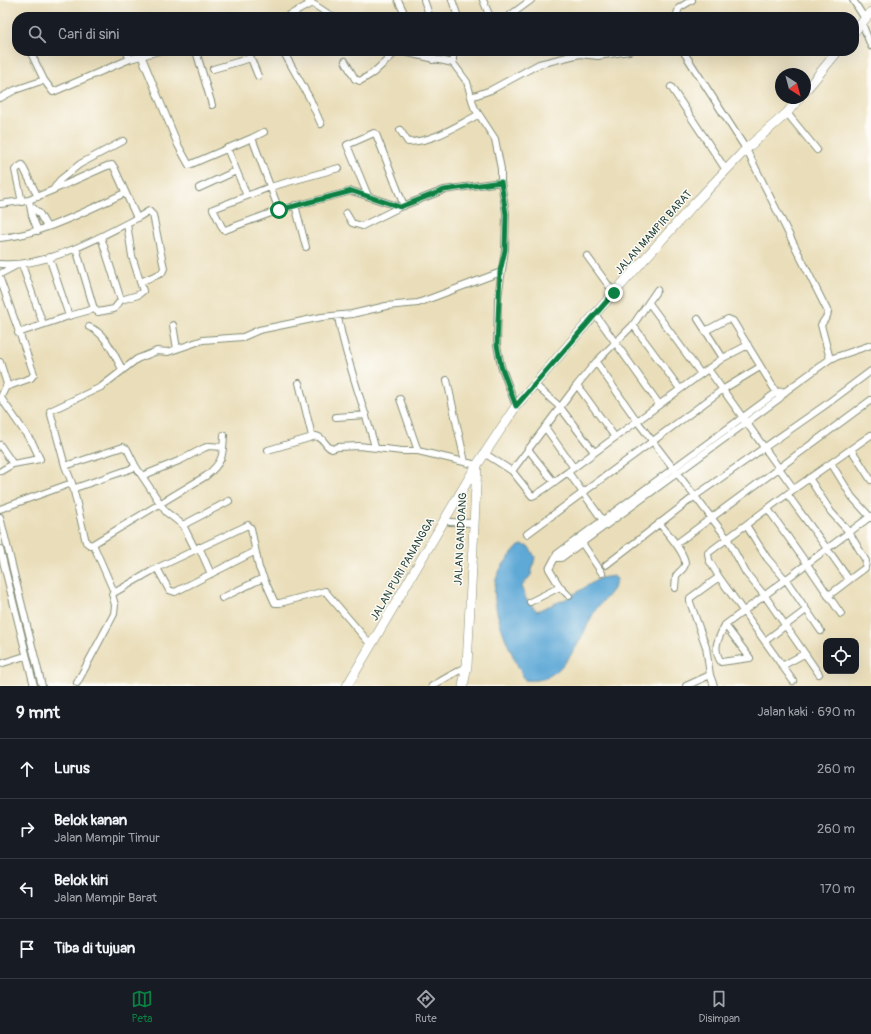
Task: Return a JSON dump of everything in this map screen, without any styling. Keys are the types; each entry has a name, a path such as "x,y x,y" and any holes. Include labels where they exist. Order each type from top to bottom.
{"street":[{"path":"398,0 404,12"},
{"path":"424,0 428,12"},
{"path":"452,0 456,12"},
{"path":"483,0 488,12"},
{"path":"515,12 531,0"},
{"path":"678,12 679,8 692,0"},
{"path":"853,0 866,18 871,46"},
{"path":"294,12 310,1 326,12"},
{"path":"859,26 866,18"},
{"path":"32,56 50,91 54,92 138,56"},
{"path":"141,56 178,145 189,166 264,132"},
{"path":"197,56 212,105"},
{"path":"287,56 310,99 321,124"},
{"path":"345,61 355,79 360,81 373,74 393,56"},
{"path":"417,56 452,63 462,74 478,115 495,139 501,169 501,182 506,214 505,250 500,272 497,345 501,366 516,406"},
{"path":"452,63 453,56"},
{"path":"471,97 491,90 539,64 572,56"},
{"path":"686,56 746,150 828,312 821,325 830,359"},
{"path":"811,84 834,56"},
{"path":"213,69 251,58 258,76"},
{"path":"0,98 14,90 44,80"},
{"path":"671,87 726,170"},
{"name":"JALAN MAMPIR BARAT","path":"516,406 595,314 726,170 794,104"},
{"path":"787,112 817,150"},
{"path":"400,130 408,142 414,142 441,134 478,115"},
{"path":"368,196 347,145 374,133 376,134 402,207"},
{"path":"252,138 279,210"},
{"path":"53,190 60,180 80,164 122,141"},
{"path":"227,148 247,196"},
{"path":"22,202 15,169 22,165 38,197"},
{"path":"0,204 30,200 112,165 114,166 137,218"},
{"path":"340,168 270,187 213,209 224,230 295,205 352,191 402,207"},
{"path":"199,188 236,171"},
{"path":"346,213 352,223 362,226 402,207 444,190 501,182"},
{"path":"0,238 15,237 38,231 125,193"},
{"path":"30,200 32,216 38,231"},
{"path":"295,205 306,247"},
{"path":"32,207 39,213 47,227"},
{"path":"0,274 20,265 76,248 127,224 149,211 152,212 164,268 162,273 140,282"},
{"path":"76,248 94,309 98,312 114,309 121,300 142,294 143,289 132,256 127,224"},
{"path":"101,237 121,300"},
{"path":"587,256 614,293"},
{"path":"49,257 69,316"},
{"path":"0,264 20,265"},
{"path":"20,265 43,324"},
{"path":"224,435 221,460 217,467 206,476 161,504 90,545 86,542 74,486 65,466 50,411 101,387 110,381 122,369 144,355 157,351 168,352 203,340 243,337 265,328 322,317 338,317 386,306 418,303 500,272"},
{"path":"0,279 34,375 31,378 6,387"},
{"path":"512,471 577,385 596,362 633,325 658,290"},
{"path":"649,303 701,374"},
{"path":"18,333 94,309"},
{"path":"595,314 659,404"},
{"path":"338,317 349,367 366,415 375,447"},
{"path":"698,319 722,358"},
{"path":"705,331 731,320 779,395"},
{"path":"173,325 177,349"},
{"path":"633,325 680,389"},
{"path":"89,328 98,330 122,369"},
{"path":"484,453 512,471 532,496 537,495 553,481 571,470 659,404 708,370 722,358 748,345"},
{"path":"604,523 672,468 744,420 830,359 871,345"},
{"path":"0,362 7,380 6,387 0,398 33,444 40,459 13,464 1,472"},
{"path":"596,362 676,474 727,538 746,573 765,596 784,626 819,674"},
{"path":"526,534 584,493 722,390 760,367"},
{"path":"708,370 794,489"},
{"path":"606,565 695,496 871,371"},
{"path":"447,380 465,462"},
{"path":"299,383 312,436"},
{"path":"534,384 560,407 594,452"},
{"path":"577,385 615,437"},
{"path":"400,399 418,452"},
{"path":"676,544 871,400"},
{"name":"JALAN GANDOANG","path":"463,686 467,666 472,523 477,465 516,406"},
{"path":"336,417 366,415"},
{"path":"569,596 560,587 549,569 555,558 561,558 580,540 676,474 744,420"},
{"path":"545,427 584,493 604,523"},
{"path":"793,681 719,577 709,560 708,553 809,478 871,435"},
{"path":"268,450 312,436 320,437 332,449 338,446 375,447 389,450 418,452 477,465"},
{"path":"0,445 13,464"},
{"path":"142,476 181,460 209,446 223,447"},
{"path":"65,466 123,447 127,449 136,467 166,512 183,525 211,574"},
{"path":"528,449 553,481"},
{"path":"851,449 871,480"},
{"path":"725,625 750,658 721,662 717,656 715,646 725,625 871,517 852,497 831,463"},
{"name":"JALAN PURI PANANGGA","path":"347,686 477,465"},
{"path":"0,509 136,467"},
{"path":"809,478 831,512 849,532 867,565 828,596"},
{"path":"788,495 828,548 849,580"},
{"path":"183,525 229,501"},
{"path":"768,509 841,614"},
{"path":"0,517 42,686"},
{"path":"450,522 472,523"},
{"path":"660,523 676,544 685,564 676,576 675,588"},
{"path":"77,683 114,614 115,605 111,596 114,592 197,548 248,525 251,528 254,552 272,599 277,603 326,590 371,645"},
{"path":"746,525 767,558 786,580 821,631"},
{"path":"580,540 602,573"},
{"path":"93,544 114,592"},
{"path":"0,549 24,653 34,686"},
{"path":"157,568 169,590 174,592 254,552"},
{"path":"714,686 710,675 706,647 690,602 690,598 719,577"},
{"path":"222,598 263,578"},
{"path":"530,602 560,587"},
{"path":"765,641 806,610"},
{"path":"0,664 32,648"},
{"path":"782,666 804,654"},
{"path":"432,686 467,666"},
{"path":"686,686 710,675"}],"water":[{"path":"523,545 529,547 535,557 531,575 522,586 522,589 526,599 537,611 566,599 600,578 614,576 617,579 611,592 595,610 583,635 569,658 560,668 550,675 538,680 525,680 501,627 495,599 495,585 500,570 507,559 519,546"}],"route":[{"path":"279,210 352,191 400,207 444,190 469,188 501,182 506,214 505,250 500,272 498,297 497,345 501,366 516,406 614,293"}]}
